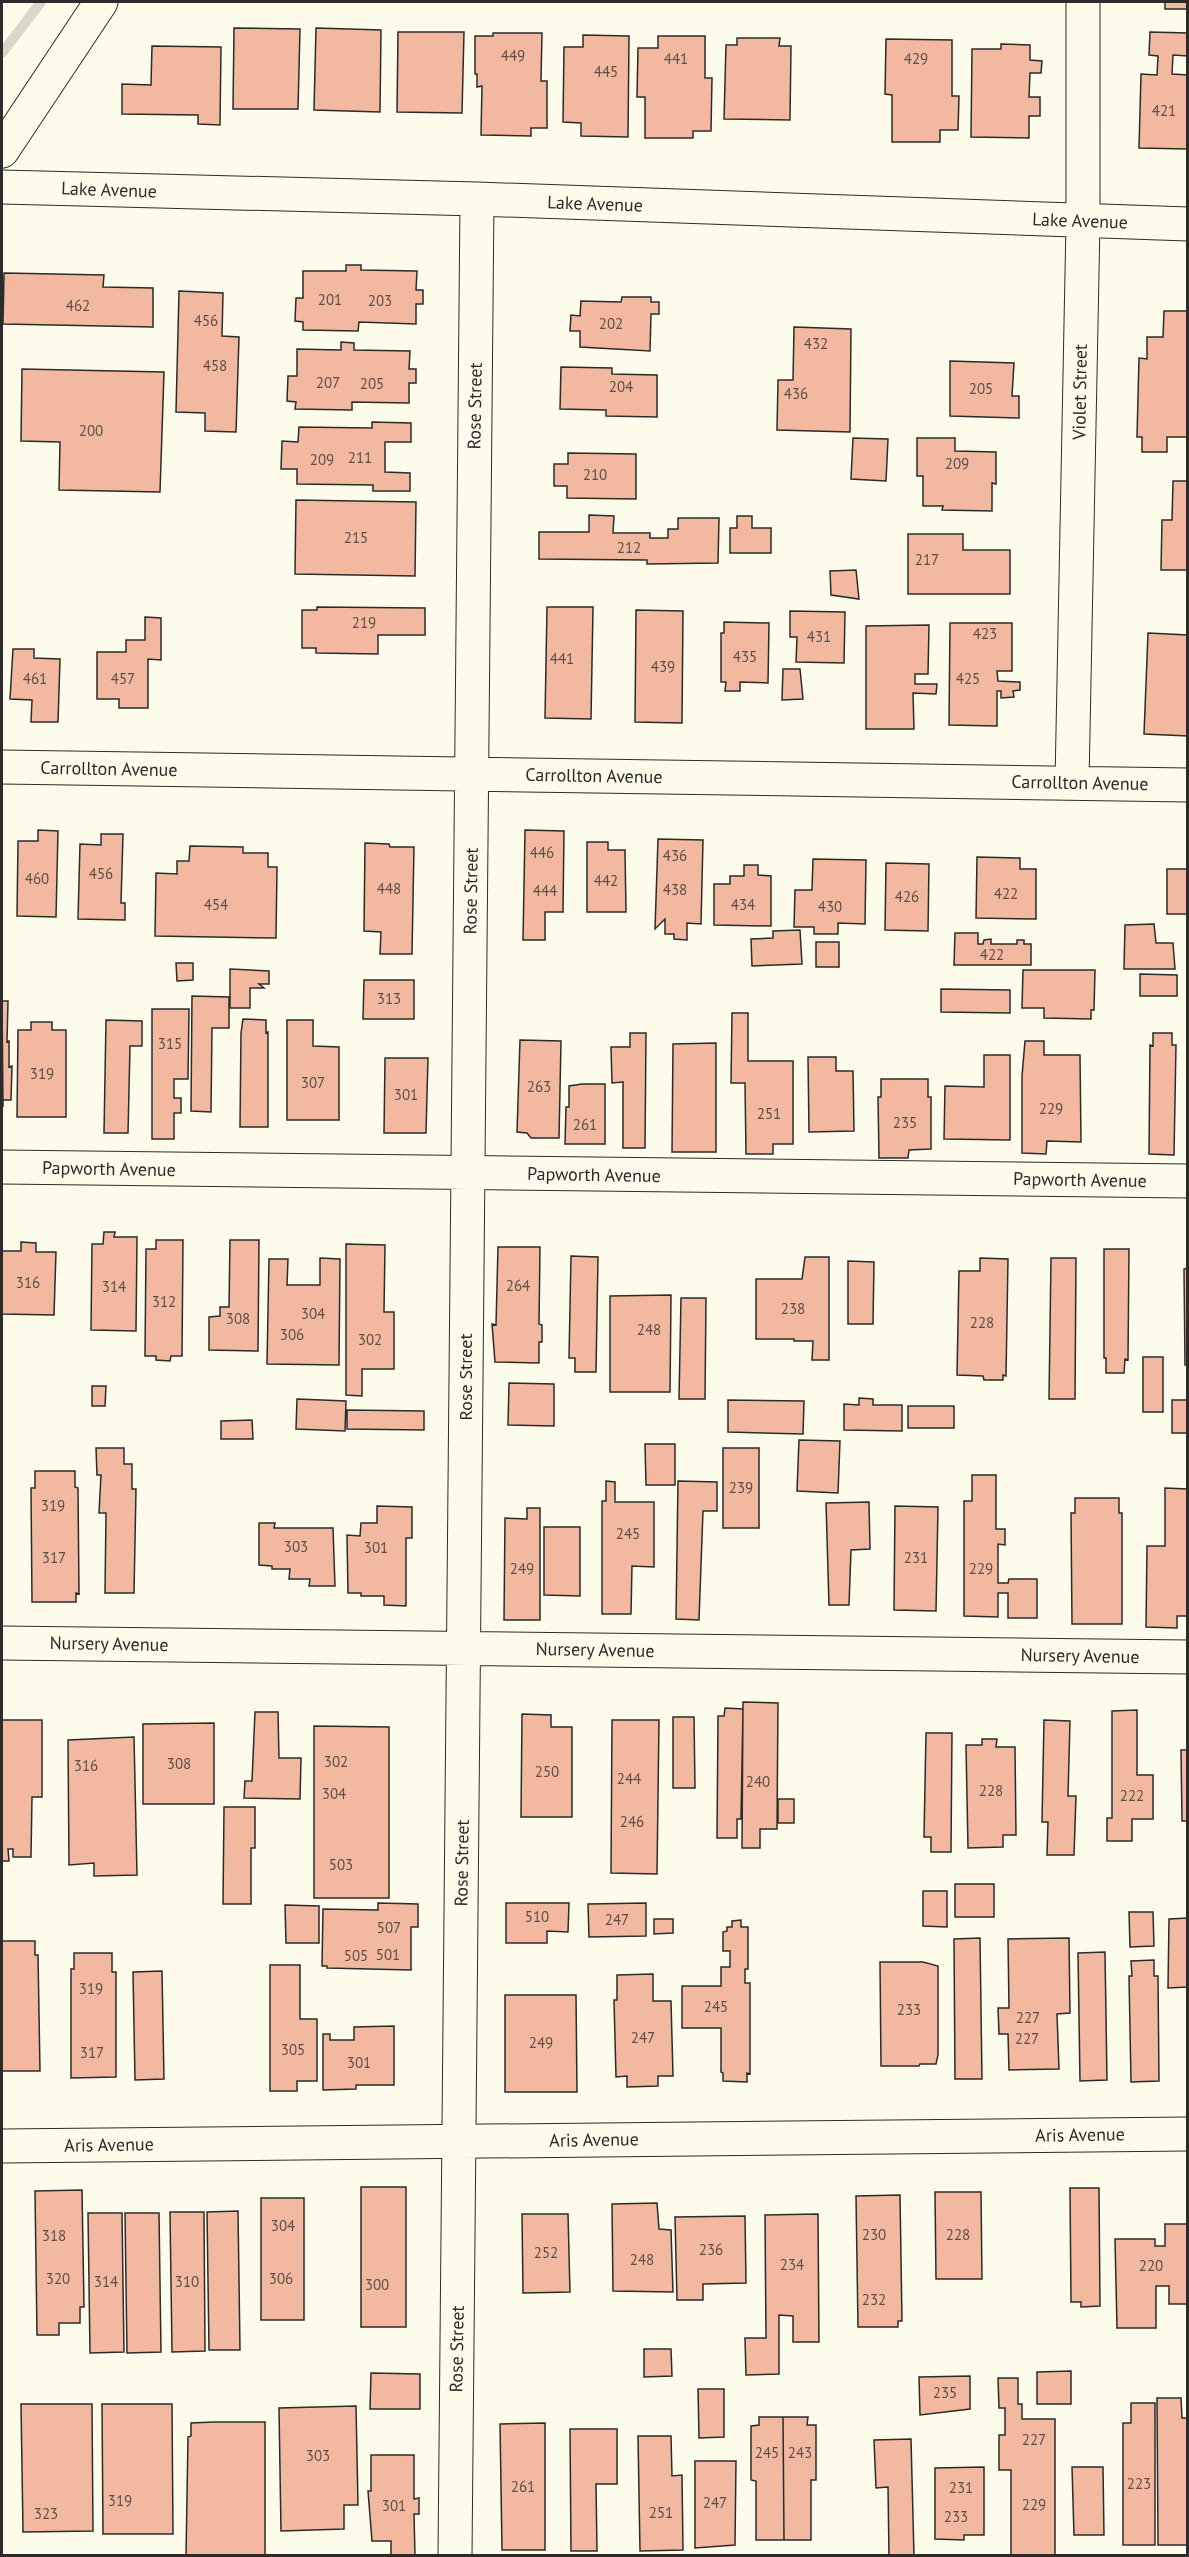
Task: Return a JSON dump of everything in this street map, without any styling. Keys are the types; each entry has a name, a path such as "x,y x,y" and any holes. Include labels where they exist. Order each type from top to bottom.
{"street":[{"path":"2,151 101,2"},
{"name":"Violet Street","path":"1072,783 1083,222 1083,2"},
{"name":"Lake Avenue","path":"2,187 477,200 1188,224"},
{"name":"Rose Street","path":"455,2556 477,200"},
{"name":"Carrollton Avenue","path":"2,767 1188,785"},
{"name":"Papworth Avenue","path":"2,1167 1188,1181"},
{"name":"Nursery Avenue","path":"2,1643 1188,1657"},
{"name":"Aris Avenue","path":"2,2146 1188,2134"}],"building":[{"path":"1165,2 1188,2 1188,9 1165,9"},
{"path":"234,28 300,29 298,109 233,109"},
{"path":"316,28 381,30 380,112 314,110"},
{"path":"398,32 464,32 462,113 397,112"},
{"path":"1150,32 1188,33 1188,56 1173,55 1172,74 1188,75 1188,149 1139,148 1141,74 1157,75 1158,56 1149,55"},
{"path":"493,33 542,33 541,81 547,81 547,128 531,128 531,136 481,135 482,86 477,87 477,74 475,74 475,36 493,36"},
{"path":"583,35 629,36 628,137 581,136 581,123 563,122 564,47 583,47"},
{"path":"658,36 705,36 705,78 712,78 711,131 693,131 693,138 645,138 645,97 637,97 638,48 658,48"},
{"path":"737,38 780,38 779,46 791,46 790,120 724,119 726,45 737,45"},
{"path":"886,39 952,40 952,96 959,96 958,130 940,130 940,142 892,142 892,95 885,94"},
{"path":"1001,44 1030,45 1030,60 1042,61 1041,73 1030,73 1029,97 1040,97 1040,116 1029,116 1029,138 971,137 972,49 1001,49"},
{"path":"152,46 221,47 220,125 198,124 198,115 122,114 122,84 151,85"},
{"path":"346,265 361,265 361,270 417,271 416,290 423,290 423,304 416,304 416,324 359,322 358,331 303,330 303,322 295,321 296,298 303,298 303,271 346,271"},
{"path":"4,273 104,275 103,287 153,288 153,327 3,324"},
{"path":"179,291 223,293 222,336 239,337 236,432 205,431 205,413 176,412"},
{"path":"622,297 651,297 651,302 659,302 659,314 651,314 650,351 580,347 580,331 570,331 571,315 580,316 581,301 621,302"},
{"path":"1164,311 1188,311 1188,437 1167,437 1167,452 1142,452 1142,437 1137,437 1139,358 1147,359 1147,337 1163,337"},
{"path":"794,327 851,329 850,432 777,430 778,380 793,380"},
{"path":"341,342 354,343 354,350 410,351 409,369 416,369 416,383 409,383 409,403 352,402 352,410 295,409 296,402 287,401 288,376 297,376 297,349 341,350"},
{"path":"950,361 1014,363 1012,396 1019,396 1019,418 950,416"},
{"path":"561,367 612,368 612,374 657,375 657,417 606,416 606,410 560,409"},
{"path":"22,369 164,372 160,492 59,490 60,442 21,441"},
{"path":"372,422 411,423 411,442 385,442 385,472 410,473 410,491 373,491 373,485 297,484 297,469 281,469 282,441 298,442 299,427 372,428"},
{"path":"853,438 888,439 886,481 851,479"},
{"path":"917,438 955,438 955,451 996,452 996,484 992,483 992,511 942,510 943,506 923,506 923,476 917,476"},
{"path":"568,453 636,454 636,499 567,498 567,486 554,486 554,464 568,464"},
{"path":"1173,481 1188,481 1188,570 1161,570 1162,520 1172,520"},
{"path":"296,500 416,502 415,576 295,574"},
{"path":"589,515 614,516 613,533 650,533 650,538 668,538 668,529 678,529 678,518 719,518 718,563 647,564 647,560 539,559 539,532 589,532"},
{"path":"737,516 752,516 752,528 771,528 771,553 730,553 730,528 737,528"},
{"path":"908,534 963,534 963,550 1010,550 1010,594 908,594"},
{"path":"856,570 859,599 831,595 830,571"},
{"path":"317,607 425,608 425,635 378,635 378,654 316,653 316,648 302,648 302,610 317,610"},
{"path":"547,607 593,607 591,719 545,718"},
{"path":"636,610 683,611 682,723 635,722"},
{"path":"790,611 845,612 844,663 796,662 797,637 790,637"},
{"path":"145,617 161,618 161,660 148,659 148,708 119,708 119,699 97,699 97,652 126,652 126,640 145,640"},
{"path":"724,622 769,623 768,683 740,682 740,691 725,691 726,682 721,682 721,633 724,633"},
{"path":"950,623 1012,623 1012,671 997,671 998,681 1020,682 1020,690 1013,691 1014,697 1001,698 1001,691 997,691 997,726 949,725"},
{"path":"929,625 928,674 915,674 915,684 937,684 936,694 913,693 914,729 866,729 866,626"},
{"path":"1148,633 1188,635 1188,736 1144,734"},
{"path":"13,649 34,649 34,658 60,659 58,722 31,722 32,700 10,699"},
{"path":"783,669 800,669 803,699 782,700"},
{"path":"38,830 58,831 56,917 17,916 18,841 38,841"},
{"path":"525,830 564,831 563,912 545,912 545,940 523,940"},
{"path":"101,834 123,834 121,903 125,903 125,920 78,919 80,844 101,845"},
{"path":"658,839 703,840 701,924 687,923 687,940 674,939 674,934 665,934 665,919 655,929"},
{"path":"587,842 608,842 608,850 625,850 626,912 587,912"},
{"path":"365,843 389,844 390,847 414,847 412,954 380,954 381,932 364,931"},
{"path":"190,846 243,847 243,853 268,853 268,867 277,867 276,938 155,936 156,873 177,874 177,861 189,861"},
{"path":"977,857 1020,858 1020,869 1036,869 1036,919 976,918"},
{"path":"813,859 866,860 865,924 838,923 838,934 814,934 814,927 794,927 795,890 812,890"},
{"path":"886,863 929,864 928,931 885,930"},
{"path":"744,865 758,865 758,875 771,876 771,926 714,925 714,884 730,884 730,876 744,876"},
{"path":"1167,869 1188,869 1188,914 1167,914"},
{"path":"1154,924 1156,943 1173,943 1175,969 1124,969 1125,925"},
{"path":"800,930 802,964 752,966 751,939 773,938 773,931"},
{"path":"955,933 978,933 978,944 991,939 991,944 1017,944 1017,940 1024,940 1024,944 1031,944 1031,965 954,965"},
{"path":"816,942 839,942 839,967 816,967"},
{"path":"176,963 193,963 193,980 177,981"},
{"path":"230,969 269,971 269,984 259,984 264,988 250,988 250,1008 230,1008"},
{"path":"1023,970 1095,970 1094,1010 1091,1010 1091,1019 1044,1018 1044,1008 1022,1008"},
{"path":"1140,974 1177,975 1177,996 1140,996"},
{"path":"364,980 414,980 414,1019 363,1019"},
{"path":"941,989 1010,990 1010,1013 941,1012"},
{"path":"192,996 229,997 229,1028 212,1028 211,1112 191,1111"},
{"path":"2,1001 8,1001 7,1042 9,1041 9,1067 12,1066 11,1100 3,1100 3,1107"},
{"path":"152,1009 189,1009 188,1079 174,1079 174,1098 181,1098 181,1113 174,1113 174,1139 152,1139"},
{"path":"732,1013 748,1013 748,1061 793,1061 793,1144 773,1144 773,1154 746,1154 745,1083 731,1083"},
{"path":"243,1019 266,1020 268,1127 240,1127"},
{"path":"106,1020 142,1021 142,1046 130,1046 128,1133 104,1133"},
{"path":"287,1020 313,1020 313,1046 339,1047 339,1120 287,1120"},
{"path":"31,1022 52,1022 52,1030 66,1030 66,1117 17,1117 18,1030 31,1030"},
{"path":"630,1033 646,1033 645,1148 623,1148 623,1082 612,1083 611,1047 630,1047"},
{"path":"1153,1033 1172,1033 1172,1045 1176,1045 1174,1155 1149,1154 1150,1045 1153,1046"},
{"path":"520,1040 561,1041 559,1138 531,1138 527,1133 517,1132"},
{"path":"1025,1041 1044,1041 1044,1055 1080,1055 1081,1142 1047,1141 1046,1154 1022,1153 1022,1076"},
{"path":"716,1043 716,1152 672,1152 673,1044"},
{"path":"984,1055 1010,1055 1010,1140 944,1139 945,1086 984,1087"},
{"path":"808,1057 836,1057 836,1071 853,1071 854,1131 809,1132"},
{"path":"385,1058 428,1058 426,1133 384,1133"},
{"path":"881,1079 928,1079 928,1097 931,1097 931,1149 909,1150 908,1158 879,1158 878,1097 881,1097"},
{"path":"605,1084 605,1144 565,1144 569,1086"},
{"path":"104,1232 115,1232 114,1237 137,1237 136,1331 91,1330 92,1244 103,1244"},
{"path":"156,1240 183,1240 182,1356 171,1356 170,1361 156,1360 156,1356 145,1356 146,1249 156,1249"},
{"path":"230,1240 259,1240 258,1351 209,1350 209,1317 220,1316 220,1307 229,1307"},
{"path":"21,1242 36,1243 36,1252 56,1252 54,1315 2,1314 2,1251 21,1251"},
{"path":"346,1244 385,1245 384,1312 394,1312 394,1369 362,1369 362,1396 346,1395"},
{"path":"498,1247 540,1247 539,1324 542,1325 542,1342 539,1342 539,1363 495,1362 492,1324 496,1325"},
{"path":"1104,1249 1129,1249 1128,1360 1125,1359 1124,1373 1106,1373"},
{"path":"571,1256 598,1257 596,1372 575,1372 575,1358 569,1358"},
{"path":"805,1257 829,1257 829,1360 812,1360 813,1341 756,1339 756,1279 802,1279"},
{"path":"320,1258 340,1259 339,1365 267,1364 269,1259 288,1259 287,1285 320,1285"},
{"path":"980,1258 1008,1259 1006,1376 1003,1375 1003,1380 984,1380 983,1376 957,1375 959,1271 980,1271"},
{"path":"1051,1258 1076,1258 1075,1399 1049,1399"},
{"path":"848,1261 874,1262 873,1324 848,1324"},
{"path":"1188,1268 1188,1365 1185,1365 1184,1269"},
{"path":"671,1295 670,1392 610,1392 610,1296"},
{"path":"681,1298 706,1298 705,1399 679,1399"},
{"path":"1143,1357 1163,1357 1163,1412 1143,1412"},
{"path":"509,1383 554,1384 554,1426 508,1425"},
{"path":"92,1386 106,1386 105,1406 92,1406"},
{"path":"859,1398 873,1399 873,1405 902,1405 902,1431 844,1430 844,1404 859,1405"},
{"path":"297,1399 346,1401 345,1431 296,1429"},
{"path":"728,1400 804,1401 803,1434 728,1432"},
{"path":"1172,1400 1188,1400 1188,1433 1172,1433"},
{"path":"908,1406 954,1406 954,1428 908,1428"},
{"path":"347,1410 424,1411 424,1430 347,1429"},
{"path":"252,1420 253,1439 221,1439 221,1421"},
{"path":"799,1440 840,1441 838,1493 797,1491"},
{"path":"645,1444 675,1444 675,1485 646,1485"},
{"path":"96,1448 124,1448 124,1464 132,1464 132,1489 136,1489 134,1593 105,1593 106,1513 99,1513 101,1475 97,1475"},
{"path":"723,1448 759,1448 759,1528 723,1528"},
{"path":"35,1471 75,1471 75,1487 78,1488 79,1594 76,1593 76,1602 32,1602 31,1488 35,1488"},
{"path":"972,1475 996,1475 996,1529 1005,1529 1005,1545 998,1544 998,1583 1008,1583 1009,1579 1037,1579 1037,1618 1008,1618 1008,1593 998,1593 998,1617 964,1616 964,1501 972,1501"},
{"path":"606,1481 615,1482 615,1502 654,1502 654,1567 632,1566 631,1614 602,1614 602,1501 606,1501"},
{"path":"678,1481 717,1482 717,1511 703,1511 699,1620 676,1619"},
{"path":"1165,1488 1188,1489 1188,1616 1177,1616 1177,1628 1146,1627 1147,1546 1165,1546"},
{"path":"1075,1498 1119,1498 1119,1513 1122,1513 1122,1624 1072,1624 1071,1513 1075,1513"},
{"path":"869,1502 870,1549 851,1550 849,1605 829,1605 826,1503"},
{"path":"377,1506 412,1507 412,1538 406,1538 406,1606 384,1605 384,1596 361,1596 361,1593 348,1593 347,1535 360,1536 361,1523 377,1523"},
{"path":"895,1506 938,1507 936,1611 894,1610"},
{"path":"527,1508 540,1508 540,1620 504,1620 505,1518 527,1519"},
{"path":"259,1523 275,1523 274,1528 333,1528 335,1586 309,1586 310,1579 289,1579 290,1569 272,1569 272,1566 259,1565"},
{"path":"544,1527 580,1527 580,1596 544,1595"},
{"path":"743,1702 778,1703 777,1829 760,1829 760,1848 742,1848"},
{"path":"725,1708 743,1709 741,1819 737,1819 737,1838 717,1838 718,1716 724,1716"},
{"path":"1137,1710 1137,1775 1153,1775 1153,1819 1132,1819 1132,1841 1107,1841 1107,1818 1112,1818 1112,1711"},
{"path":"255,1712 278,1712 279,1758 301,1758 300,1799 244,1798 245,1781 252,1781"},
{"path":"522,1714 551,1715 551,1727 572,1727 572,1817 521,1817"},
{"path":"673,1717 694,1717 695,1788 673,1788"},
{"path":"2,1720 42,1720 42,1797 32,1797 31,1857 13,1857 13,1849 8,1849 9,1861 2,1861"},
{"path":"612,1720 659,1720 657,1874 611,1873"},
{"path":"1044,1720 1070,1721 1068,1796 1076,1796 1074,1855 1047,1855 1048,1822 1042,1822"},
{"path":"214,1723 214,1804 143,1804 143,1724"},
{"path":"314,1726 389,1727 389,1898 314,1898"},
{"path":"926,1733 952,1733 951,1852 931,1852 931,1837 924,1837"},
{"path":"134,1737 137,1875 94,1876 94,1863 69,1865 68,1740"},
{"path":"982,1739 997,1739 996,1747 1015,1747 1016,1835 1003,1835 1003,1847 968,1848 966,1745 982,1745"},
{"path":"1181,1750 1188,1750 1188,1821 1182,1821"},
{"path":"778,1799 794,1799 794,1823 778,1823"},
{"path":"224,1807 255,1807 255,1848 251,1848 251,1904 223,1904"},
{"path":"955,1884 994,1884 994,1917 955,1917"},
{"path":"923,1891 947,1891 947,1927 923,1926"},
{"path":"378,1903 418,1904 418,1927 411,1927 411,1970 322,1966 323,1909 378,1910"},
{"path":"506,1903 569,1903 568,1932 547,1931 547,1943 506,1943"},
{"path":"646,1903 646,1936 589,1937 588,1904"},
{"path":"285,1905 319,1906 319,1943 286,1943"},
{"path":"1129,1912 1153,1912 1154,1946 1130,1947"},
{"path":"1188,1918 1188,1987 1168,1988 1169,1919"},
{"path":"654,1919 673,1919 673,1933 654,1934"},
{"path":"741,1920 741,1927 748,1927 748,1969 745,1969 745,1983 750,1983 750,2074 747,2073 747,2082 723,2081 721,2028 682,2028 682,1986 721,1986 721,1967 730,1967 730,1951 723,1951 723,1932 727,1931 727,1927 732,1927 732,1921"},
{"path":"980,1938 982,2079 955,2079 954,1939"},
{"path":"1069,1938 1070,2013 1057,2014 1059,2069 1009,2070 1008,2034 999,2034 998,2008 1009,2008 1008,1939"},
{"path":"2,1941 35,1941 35,1955 38,1955 40,2071 2,2071"},
{"path":"1105,1952 1107,2080 1080,2081 1078,1953"},
{"path":"74,1953 112,1953 112,1972 116,1972 116,2077 71,2078 71,1969 74,1969"},
{"path":"1154,1960 1154,1976 1158,1976 1159,2081 1131,2082 1129,1976 1132,1976 1131,1961"},
{"path":"880,1962 923,1962 938,1966 938,2055 936,2064 881,2066"},
{"path":"270,1965 300,1965 300,2019 317,2019 317,2081 297,2081 297,2091 270,2091"},
{"path":"162,1971 164,2079 135,2080 133,1972"},
{"path":"653,1974 653,2001 671,2001 673,2076 658,2076 658,2086 627,2087 627,2076 616,2077 614,2000 617,2000 617,1975"},
{"path":"505,1995 576,1995 577,2092 505,2092"},
{"path":"394,2026 394,2085 356,2085 356,2089 323,2090 323,2034 330,2034 330,2040 354,2040 354,2027"},
{"path":"361,2187 406,2187 406,2327 361,2327"},
{"path":"1070,2188 1099,2188 1100,2306 1081,2307 1081,2302 1071,2302"},
{"path":"82,2190 84,2307 80,2307 80,2323 59,2323 59,2335 37,2335 35,2191"},
{"path":"935,2192 981,2192 982,2279 936,2279"},
{"path":"900,2195 902,2321 898,2321 898,2327 858,2327 856,2196"},
{"path":"261,2198 304,2198 304,2320 261,2320"},
{"path":"657,2203 659,2229 671,2230 673,2292 613,2291 612,2204"},
{"path":"238,2211 240,2350 209,2350 207,2212"},
{"path":"170,2212 204,2212 205,2351 172,2352"},
{"path":"88,2213 122,2213 124,2352 90,2353"},
{"path":"125,2213 159,2213 161,2352 127,2353"},
{"path":"522,2214 568,2214 570,2292 523,2293"},
{"path":"818,2214 819,2342 793,2342 793,2316 779,2315 779,2374 746,2375 745,2338 766,2338 765,2215"},
{"path":"745,2216 746,2283 703,2284 703,2300 677,2300 675,2217"},
{"path":"1165,2224 1188,2224 1188,2304 1169,2304 1169,2286 1156,2286 1156,2328 1117,2328 1115,2239 1155,2239 1155,2246 1165,2246"},
{"path":"644,2349 671,2349 672,2376 644,2377"},
{"path":"1071,2371 1071,2404 1037,2404 1037,2372"},
{"path":"371,2373 420,2374 420,2409 370,2409"},
{"path":"970,2376 970,2409 920,2415 919,2377"},
{"path":"998,2378 1018,2378 1018,2404 1022,2404 1022,2419 1055,2419 1055,2556 1011,2556 1011,2470 999,2470 999,2435 1005,2435 1005,2408 999,2408"},
{"path":"698,2389 724,2389 724,2437 699,2438"},
{"path":"1157,2398 1181,2398 1182,2418 1188,2418 1188,2545 1158,2545"},
{"path":"1131,2403 1155,2403 1155,2545 1123,2545 1123,2423 1131,2423"},
{"path":"21,2404 92,2404 93,2531 23,2532"},
{"path":"102,2404 172,2404 173,2534 103,2534"},
{"path":"356,2406 358,2505 344,2505 344,2529 281,2531 279,2408"},
{"path":"759,2417 783,2417 784,2540 756,2540 756,2481 751,2480 751,2426 759,2425"},
{"path":"783,2417 808,2417 807,2425 816,2425 816,2480 811,2480 811,2540 784,2540"},
{"path":"265,2422 265,2556 186,2556 188,2437 191,2436 191,2423"},
{"path":"545,2423 545,2550 502,2550 500,2424"},
{"path":"570,2429 617,2429 617,2484 596,2484 597,2551 571,2551"},
{"path":"638,2436 671,2436 672,2476 682,2475 683,2550 640,2551"},
{"path":"911,2439 914,2556 889,2556 888,2487 876,2488 874,2440"},
{"path":"371,2455 414,2455 414,2499 419,2498 419,2514 414,2514 415,2556 391,2556 391,2541 372,2541 368,2491 371,2491"},
{"path":"695,2461 736,2461 735,2545 695,2548"},
{"path":"984,2467 984,2535 964,2535 964,2540 935,2539 935,2468"},
{"path":"1072,2467 1103,2467 1104,2535 1074,2535"}],"waterway":[{"path":"2,53 41,2"}]}
